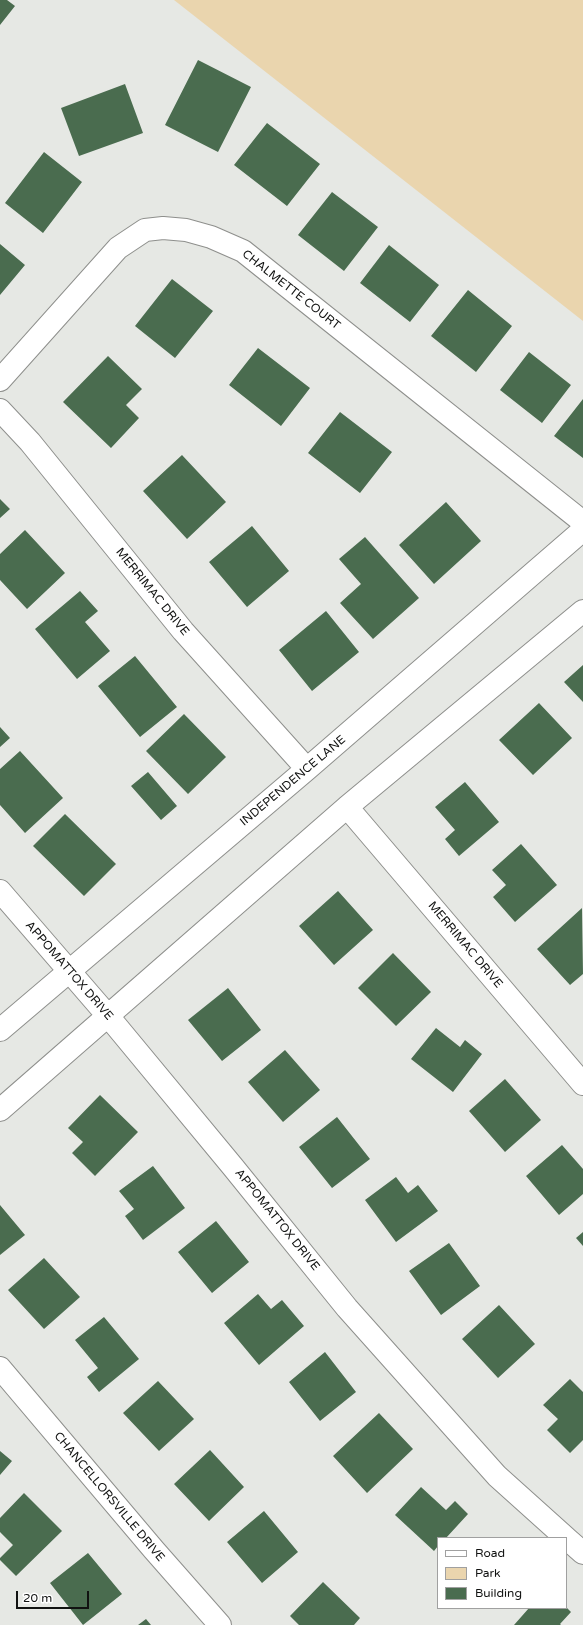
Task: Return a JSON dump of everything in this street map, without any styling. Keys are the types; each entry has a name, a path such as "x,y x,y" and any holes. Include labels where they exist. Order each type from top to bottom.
{"street":[{"name":"CHALMETTE COURT","path":"0,380 118,248 145,230 163,228 186,230 211,237 243,251 583,522"},
{"name":"MERRIMAC DRIVE","path":"0,410 35,448 183,631 307,769"},
{"name":"INDEPENDENCE LANE","path":"0,1030 68,970 307,769 583,530"},
{"path":"0,1110 347,807 583,610"},
{"name":"MERRIMAC DRIVE","path":"347,807 583,1084"},
{"name":"APPOMATTOX DRIVE","path":"0,891 108,1016 347,1308 497,1476 565,1537"},
{"name":"CHANCELLORSVILLE DRIVE","path":"0,1368 154,1550 220,1625"},
{"name":"APPOMATTOX DRIVE","path":"567,1539 583,1553"}],"green space":[{"path":"174,0 583,0 583,321"}],"building":[{"path":"0,0 7,0 15,6 0,25"},
{"path":"198,60 251,87 218,152 165,125"},
{"path":"125,84 143,133 79,156 61,108"},
{"path":"267,123 320,164 287,206 234,165"},
{"path":"44,152 82,182 43,233 5,203"},
{"path":"332,192 378,227 344,271 298,235"},
{"path":"0,244 25,265 0,295"},
{"path":"389,245 439,285 410,322 360,283"},
{"path":"172,279 213,311 175,358 135,326"},
{"path":"468,290 512,326 476,372 431,336"},
{"path":"258,348 310,388 281,426 229,385"},
{"path":"529,352 571,385 542,423 500,390"},
{"path":"108,356 142,389 126,405 139,418 111,448 63,402"},
{"path":"583,399 583,458 554,436"},
{"path":"340,412 392,452 360,493 308,453"},
{"path":"182,455 226,502 187,539 143,491"},
{"path":"0,499 10,509 0,518"},
{"path":"446,502 481,541 434,584 399,545"},
{"path":"252,526 289,571 247,607 209,562"},
{"path":"25,530 65,573 27,609 0,580 0,554"},
{"path":"365,537 419,598 373,639 340,603 361,584 339,559"},
{"path":"80,591 98,611 85,622 110,651 77,679 35,629"},
{"path":"326,611 359,652 312,691 279,650"},
{"path":"135,656 177,707 140,737 98,686"},
{"path":"583,665 583,702 564,682"},
{"path":"539,703 572,738 533,775 499,740"},
{"path":"184,714 226,757 188,794 146,751"},
{"path":"0,727 10,738 0,747"},
{"path":"20,751 63,798 25,833 0,805 0,769"},
{"path":"148,772 177,806 161,820 131,786"},
{"path":"465,782 499,822 459,856 445,839 455,830 435,807"},
{"path":"65,814 116,864 84,896 33,846"},
{"path":"521,844 557,885 515,922 493,897 506,885 492,870"},
{"path":"338,891 373,930 334,965 299,926"},
{"path":"582,908 583,974 570,985 537,949"},
{"path":"393,953 431,992 396,1026 358,988"},
{"path":"228,988 261,1030 222,1061 188,1020"},
{"path":"436,1028 460,1047 465,1040 482,1054 453,1092 411,1059"},
{"path":"285,1050 320,1090 283,1122 248,1082"},
{"path":"505,1079 541,1120 505,1152 469,1111"},
{"path":"100,1095 138,1132 95,1176 72,1153 83,1142 68,1128"},
{"path":"337,1117 370,1159 332,1188 299,1147"},
{"path":"562,1145 583,1169 583,1194 559,1215 526,1176"},
{"path":"153,1166 185,1208 143,1240 125,1216 134,1209 119,1191"},
{"path":"396,1177 408,1193 418,1185 438,1211 396,1242 365,1200"},
{"path":"0,1205 25,1235 0,1255"},
{"path":"216,1221 249,1262 212,1293 178,1252"},
{"path":"583,1232 583,1246 576,1238"},
{"path":"449,1243 480,1286 441,1315 409,1271"},
{"path":"44,1258 80,1297 44,1329 8,1290"},
{"path":"258,1294 271,1309 282,1300 304,1326 259,1365 224,1323"},
{"path":"499,1305 535,1344 498,1378 462,1339"},
{"path":"104,1317 139,1359 99,1392 87,1377 98,1368 75,1340"},
{"path":"325,1352 356,1392 320,1421 289,1382"},
{"path":"570,1379 583,1392 583,1440 570,1453 547,1430 558,1419 543,1405"},
{"path":"158,1381 194,1419 159,1451 123,1413"},
{"path":"379,1413 413,1449 367,1493 333,1456"},
{"path":"210,1450 244,1487 209,1521 174,1484"},
{"path":"0,1451 12,1461 0,1475"},
{"path":"421,1487 446,1510 455,1501 468,1514 447,1537 437,1537 437,1547 434,1551 395,1515"},
{"path":"24,1493 62,1531 16,1576 0,1560 0,1558 13,1545 0,1532 0,1518"},
{"path":"264,1511 298,1552 262,1583 227,1542"},
{"path":"88,1553 122,1594 83,1625 50,1583"},
{"path":"323,1582 360,1618 354,1625 299,1625 290,1616"},
{"path":"567,1608 571,1612 560,1624 561,1625 514,1625 528,1609"},
{"path":"146,1619 151,1625 138,1625"}]}
